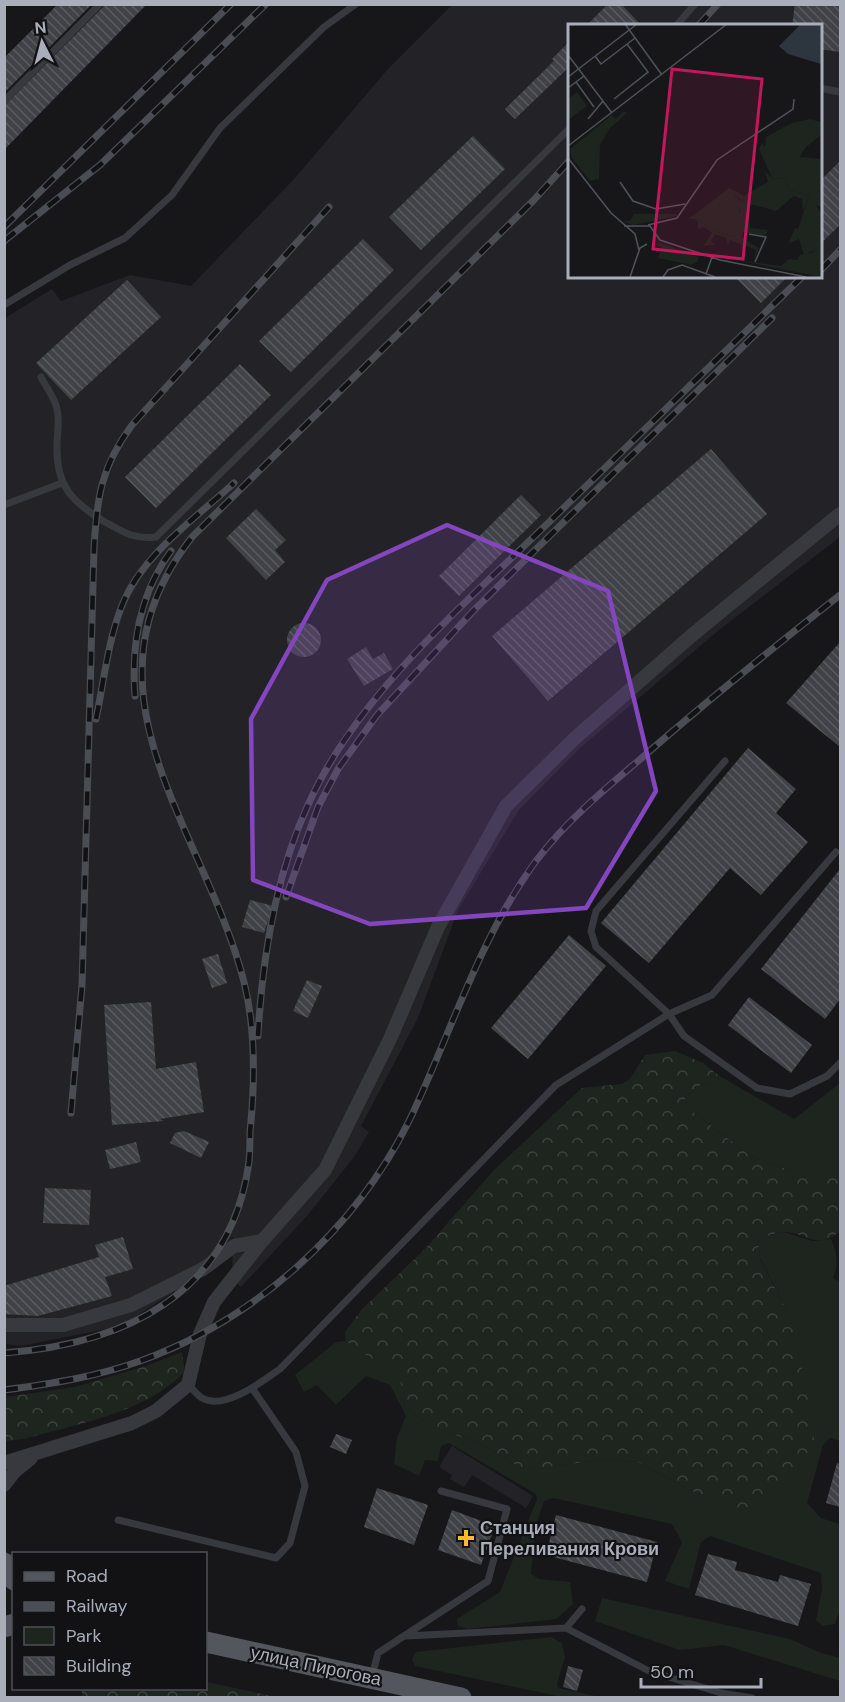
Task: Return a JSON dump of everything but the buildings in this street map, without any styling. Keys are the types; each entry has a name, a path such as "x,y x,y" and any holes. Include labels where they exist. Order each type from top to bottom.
{"main road":[{"path":"4,1563 12,1577"},
{"name":"улица Пирогова","path":"207,1642 461,1698"}],"street":[{"path":"4,1463 132,1423 156,1412 188,1385 200,1334 214,1302 262,1241 325,1170 390,1039 438,927 506,806 574,739 691,636 840,514"},
{"path":"4,1325 63,1325 131,1305 203,1269 234,1246 262,1241"},
{"path":"4,1485 15,1471 30,1459 52,1448"}],"lane":[{"path":"4,101 100,4"},
{"path":"4,305 70,265 125,238 172,195 220,128 324,27 356,4"},
{"path":"678,24 695,4"},
{"path":"821,88 840,92"},
{"path":"41,377 58,412 58,471 70,495 85,508 122,531 140,539 156,537 568,130"},
{"path":"4,506 62,483"},
{"path":"725,761 596,911 591,931 596,947 669,1014 684,1036 757,1088 790,1094 827,1076 840,1063"},
{"path":"188,1385 203,1399 214,1401 234,1397 280,1369 556,1085 669,1014 712,995 836,852"},
{"path":"118,1520 276,1558 290,1543 305,1486 296,1452 252,1388"},
{"path":"372,1678 378,1653 488,1581 507,1509 441,1491"},
{"path":"566,1628 582,1609"},
{"path":"403,1636 566,1628 650,1671 721,1695 752,1698"}],"highlighted area":[{"path":"447,525 608,591 656,791 586,908 370,924 253,880 251,719 327,580"}],"shaded area":[{"path":"452,5 840,5 840,537 719,630 579,749 519,810 458,910 418,1018 361,1126 369,1132 354,1157 307,1216 241,1287 232,1279 233,1236 191,1281 121,1326 21,1346 5,1344 5,318 52,289 61,301 130,275 191,286 295,178 387,70"},
{"path":"452,1446 533,1496 526,1508 472,1475 464,1487 450,1479 452,1475 439,1467"}],"green space":[{"path":"675,1051 703,1063 718,1075 719,1084 703,1083 685,1097 686,1106 749,1155 797,1173 840,1173 840,1231 824,1240 782,1232 758,1239 760,1259 791,1319 812,1414 814,1442 791,1479 754,1505 737,1510 705,1498 638,1462 605,1459 535,1469 519,1467 483,1445 433,1427 405,1408 404,1393 396,1375 346,1341 345,1332 362,1309 425,1249 494,1170 582,1088 622,1084 630,1079 645,1055"},
{"path":"718,1075 794,1119 840,1083 840,1173 797,1173 749,1155 686,1106 685,1097 703,1083 719,1084"},
{"path":"783,1232 813,1241 831,1239 836,1258 833,1278 840,1282 840,1441 830,1438 823,1445 807,1503 821,1518 840,1524 840,1609 835,1624 823,1626 816,1620 822,1589 821,1573 710,1536 701,1542 689,1589 665,1581 682,1542 672,1524 553,1498 544,1501 535,1528 531,1574 539,1579 570,1582 573,1604 556,1619 467,1629 458,1626 457,1619 500,1592 537,1499 536,1494 449,1443 441,1446 438,1461 425,1460 419,1476 394,1464 397,1437 406,1416 390,1385 366,1376 336,1405 317,1385 304,1392 295,1375 336,1342 346,1341 396,1375 402,1386 405,1408 433,1427 483,1445 519,1467 535,1469 605,1459 638,1462 705,1498 791,1319 760,1258 758,1238"},
{"path":"182,1352 185,1372 150,1398 88,1422 24,1439 5,1441 5,1397 75,1387 146,1366"},
{"path":"602,1598 790,1639 821,1653 840,1658 840,1681 724,1645 680,1650 595,1621"},
{"path":"551,1637 562,1643 565,1658 557,1683 558,1688 600,1697 562,1697 415,1666 412,1659 416,1652"},
{"path":"207,1682 277,1697 82,1697 82,1690 207,1690"}],"railway":[{"path":"4,227 231,4"},
{"path":"4,241 100,165 266,4"},
{"path":"700,24 718,4"},
{"path":"4,1353 49,1348 91,1338 130,1323 165,1304 195,1278 220,1246 238,1208 249,1162 253,1057 251,1019 244,982 226,925 178,815 158,761 145,706 143,651 158,595 192,537 534,200 568,162"},
{"path":"71,1113 82,985 94,548 99,498 103,483 113,455 132,425 329,207"},
{"path":"821,270 840,250"},
{"path":"258,1036 267,948 287,860 308,805 353,727 413,655 446,621 801,278"},
{"path":"286,897 318,807 338,769 377,715 474,610 772,318"},
{"path":"96,719 114,631 123,603 132,585 157,553 234,483"},
{"path":"135,696 136,638 140,620 152,584 171,551"},
{"path":"4,1390 90,1376 140,1361 223,1322 261,1296 297,1266 330,1234 360,1199 387,1161 409,1121 481,955 516,891 548,846 615,780 840,595"}],"place":[{"name":"Станция Переливания Крови","path":"466,1538"}]}
